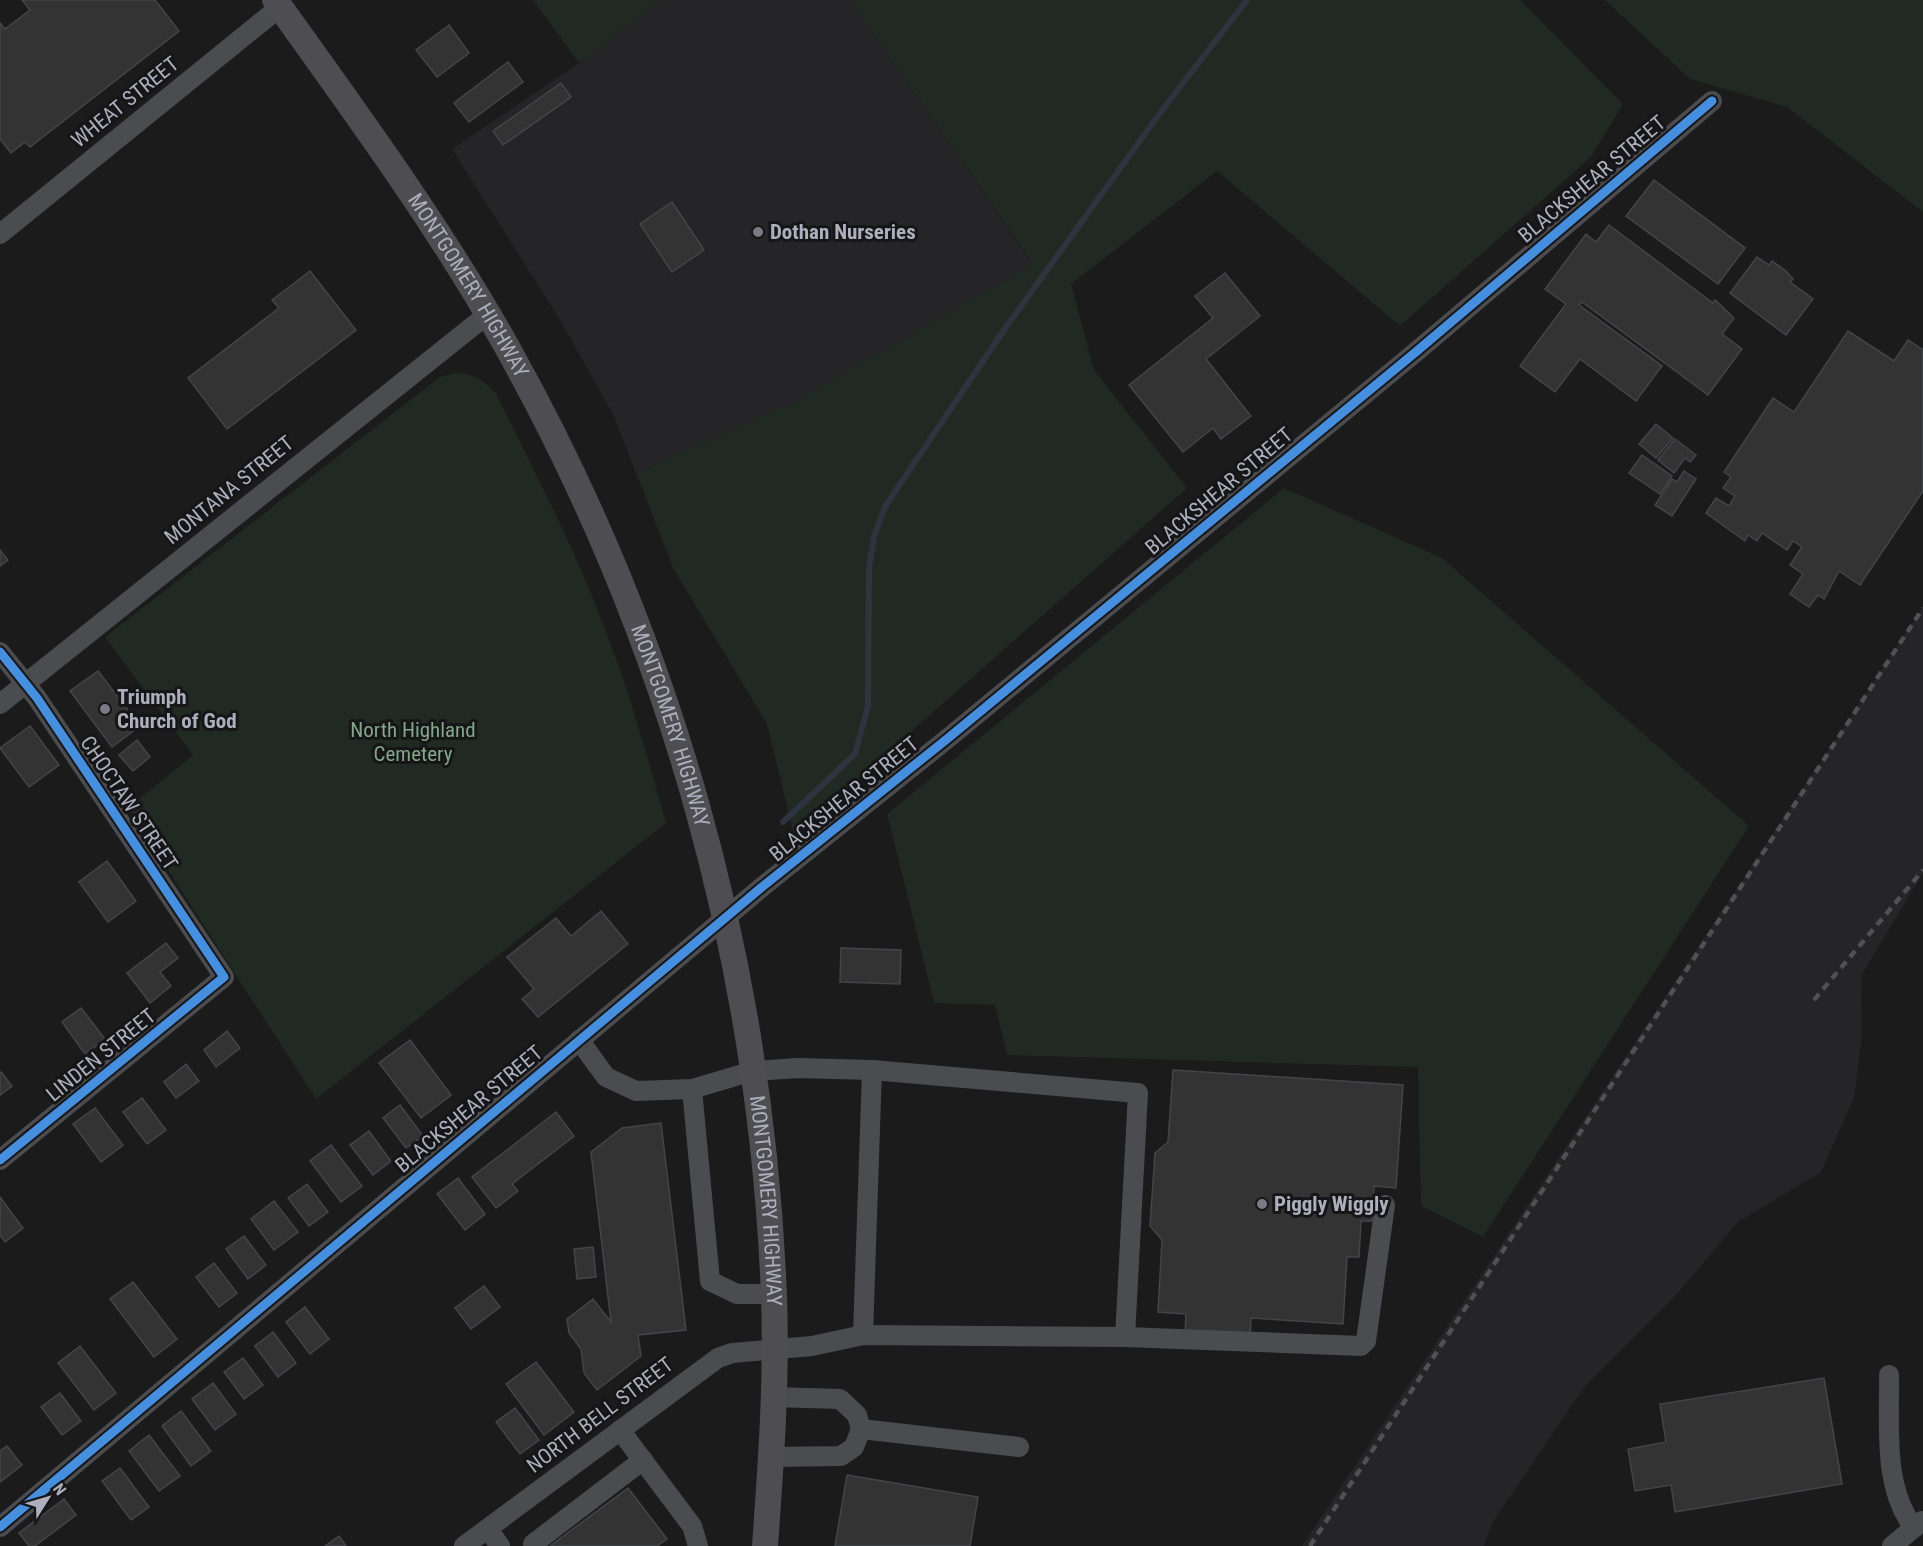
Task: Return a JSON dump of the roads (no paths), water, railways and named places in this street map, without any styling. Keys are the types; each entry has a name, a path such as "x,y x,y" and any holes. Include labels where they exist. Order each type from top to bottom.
{"main road":[{"name":"MONTGOMERY HIGHWAY","path":"278,4 389,160 488,314 565,456 626,596 684,761 727,917 753,1071 765,1163 774,1294 775,1348 765,1546"}],"street":[{"name":"WHEAT STREET","path":"0,234 278,4"},
{"name":"BLACKSHEAR STREET","path":"0,1527 727,917 1408,358 1712,100"},
{"name":"MONTANA STREET","path":"0,704 488,314"},
{"name":"CHOCTAW STREET","path":"0,652 37,698 224,977"},
{"name":"LINDEN STREET","path":"0,1160 224,977"},
{"path":"579,1040 606,1077 636,1091 692,1089 753,1071 798,1068 872,1070 1138,1093 1125,1337"},
{"path":"863,1335 872,1070"},
{"path":"692,1089 710,1281 737,1294 774,1294"},
{"name":"NORTH BELL STREET","path":"464,1546 718,1358 775,1348 812,1346 863,1335 1125,1337 1361,1346 1366,1341 1384,1205"},
{"path":"1889,1375 1892,1470 1902,1513 1918,1524 1892,1546"},
{"path":"771,1457 841,1456 854,1447 861,1429 857,1415 840,1399 774,1397"},
{"path":"861,1429 1019,1448"},
{"path":"620,1430 692,1526 698,1546"},
{"path":"533,1544 643,1460"},
{"path":"488,1529 500,1546"}],"waterway":[{"path":"783,822 855,754 868,706 869,568 874,536 886,505 1006,327 1160,113 1247,0"}],"railway":[{"path":"1310,1546 1923,608"},
{"path":"1814,1000 1923,870"}],"place":[{"name":"Dothan Nurseries","path":"758,232"},
{"name":"Triumph Church of God","path":"105,709"},
{"name":"Piggly Wiggly","path":"1262,1204"}],"park label":[{"name":"North Highland Cemetery","path":"413,742"}]}
